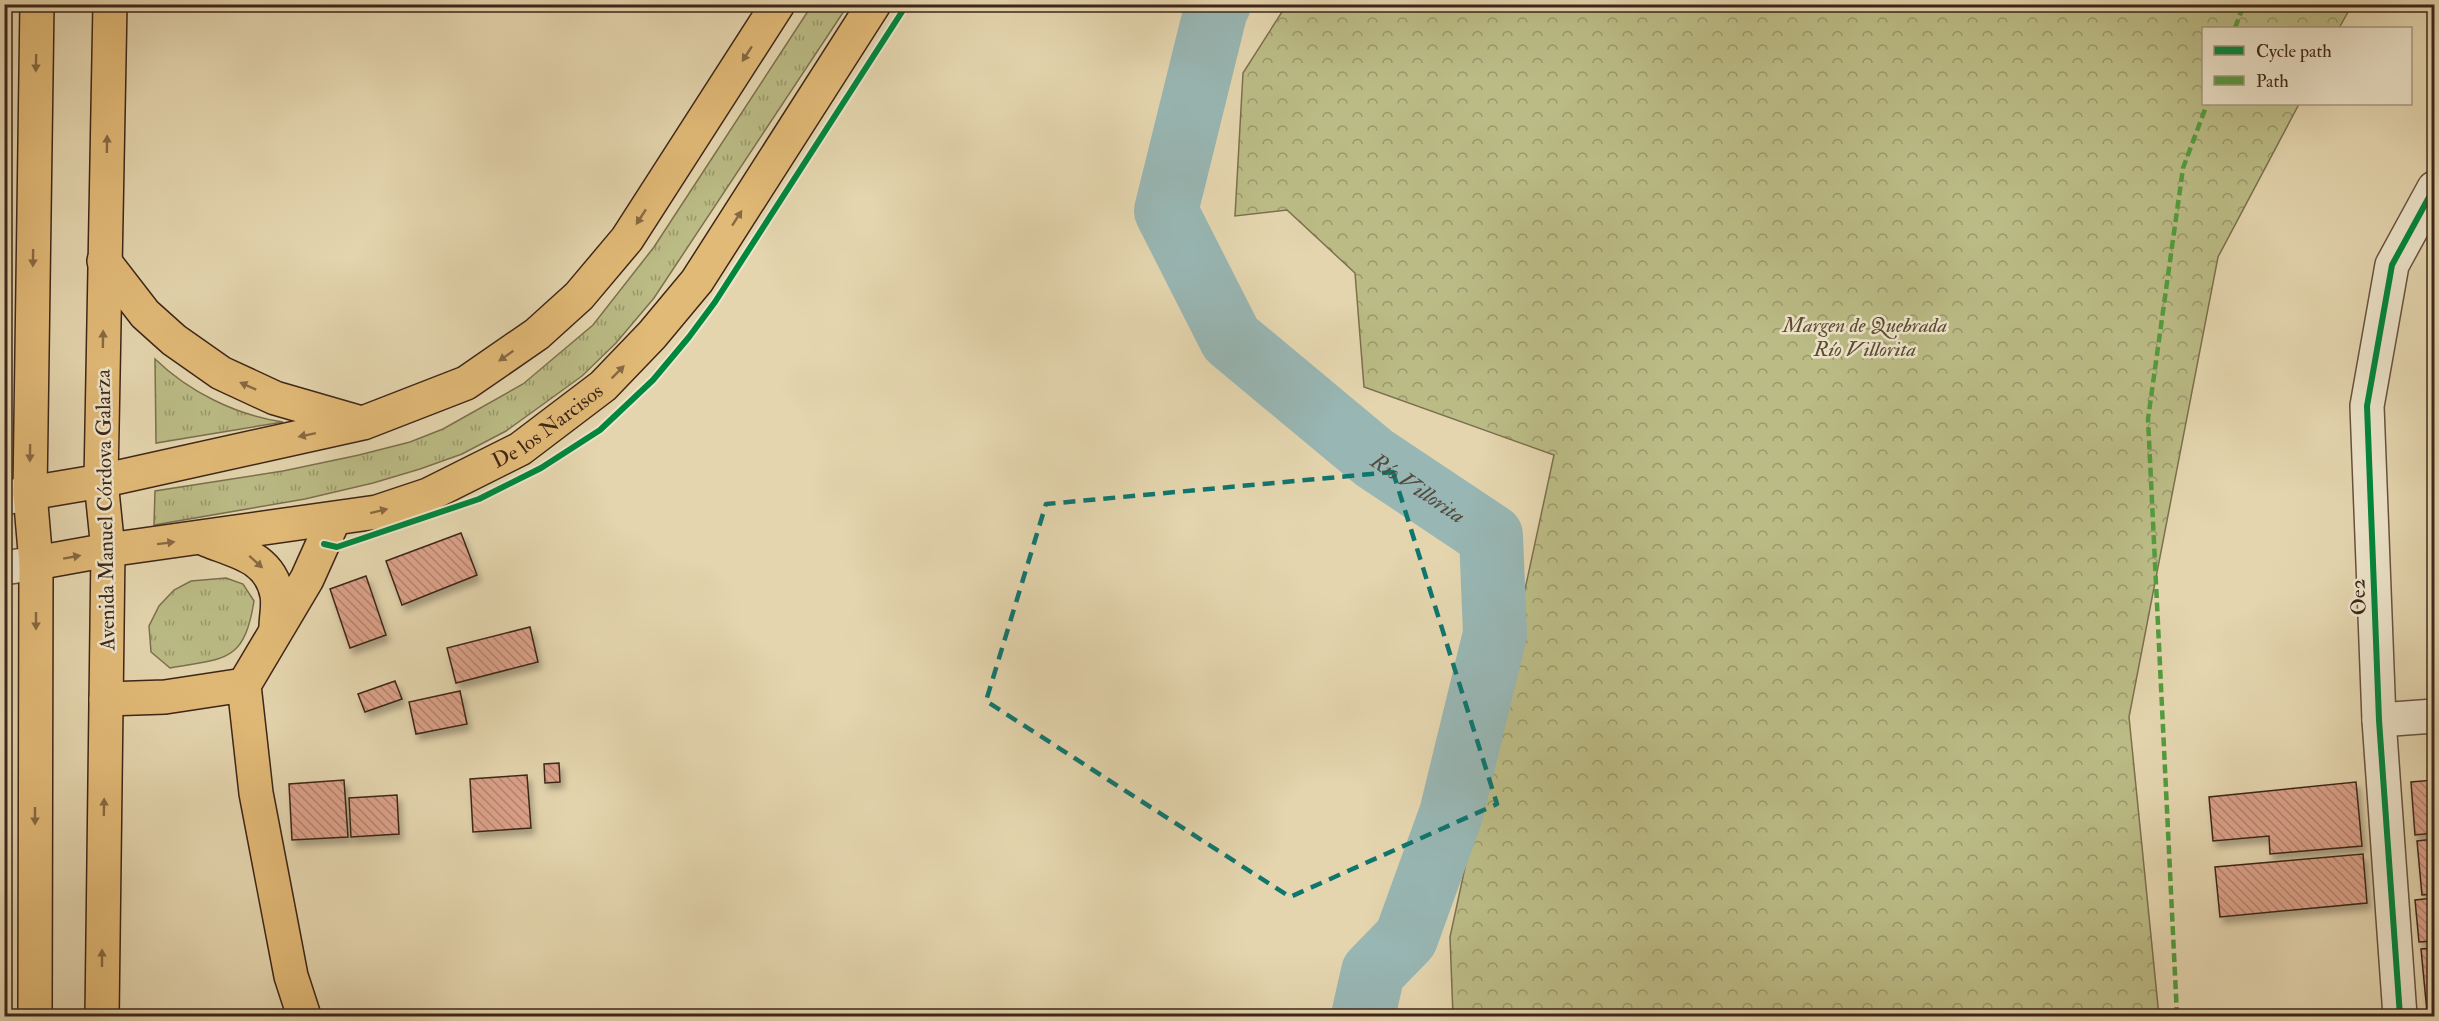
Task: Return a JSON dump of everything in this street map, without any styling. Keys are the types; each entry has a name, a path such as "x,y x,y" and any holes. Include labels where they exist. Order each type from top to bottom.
{"main road":[{"path":"35,1017 17,495 37,4"},
{"name":"Avenida Manuel Córdova Galarza","path":"102,1017 108,550 101,481 110,4"},
{"path":"17,495 101,481 363,423 466,383 537,334 579,296 627,239 778,4"},
{"name":"De los Narcisos","path":"20,566 108,550 378,512 437,490 520,449 603,386 652,335 697,281 874,4"},
{"path":"104,261 145,314 174,340 221,373 275,398 363,423"},
{"path":"304,1017 291,976 256,793 244,685 306,579 334,519"},
{"path":"204,538 243,552 257,560 271,578 277,595 276,628"},
{"path":"106,699 165,697 244,685"}],"street":[{"name":"Oe2","path":"2400,1017 2379,720 2367,406 2392,265 2434,188"},
{"path":"2379,720 2434,716"}],"highlighted area":[{"path":"1393,472 1497,804 1290,897 986,701 1046,504"}],"green space":[{"name":"Margen de Quebrada Río Villorita","path":"1287,4 2352,5 2340,27 2202,27 2202,105 2298,105 2218,257 2129,717 2159,1016 1453,1016 1450,937 1554,455 1364,387 1355,273 1287,210 1235,216 1243,73"},
{"path":"812,5 848,5 654,298 616,343 582,376 506,431 462,454 420,469 305,499 154,525 155,491 283,471 410,442 443,429 523,384 593,325 654,247"},
{"path":"155,359 183,382 214,400 248,414 283,422 156,443"},
{"path":"226,578 243,584 254,601 244,637 237,647 218,659 170,668 151,652 149,626 159,606 174,590 191,581"}],"building":[{"path":"461,533 477,575 402,605 386,561"},
{"path":"366,576 386,635 350,648 330,589"},
{"path":"530,627 538,662 456,683 447,648"},
{"path":"395,681 402,699 365,712 358,694"},
{"path":"460,691 467,724 416,734 409,702"},
{"path":"559,763 560,782 545,783 544,764"},
{"path":"527,775 531,828 473,832 470,779"},
{"path":"344,780 348,837 292,840 289,784"},
{"path":"2434,780 2434,833 2415,835 2411,782"},
{"path":"2356,782 2362,846 2270,854 2269,836 2213,841 2209,797"},
{"path":"397,795 399,834 351,837 349,798"},
{"path":"2434,839 2434,894 2422,895 2417,841"},
{"path":"2363,854 2367,903 2220,917 2215,867"},
{"path":"2434,898 2434,941 2419,942 2415,900"},
{"path":"2434,948 2434,1011 2427,1012 2421,949"}],"waterway":[{"name":"Río Villorita","path":"1219,4 1166,211 1231,339 1374,458 1491,536 1495,634 1451,814 1406,938 1373,972 1363,1016"}],"marked path":[{"path":"2235,27 2244,4"},
{"path":"2177,1016 2148,419 2183,168 2207,105"}],"cycle path":[{"path":"324,544 337,547 479,499 541,468 600,430 653,380 715,302 907,4"},
{"path":"2400,1016 2379,720 2367,406 2392,265 2434,188"}]}
